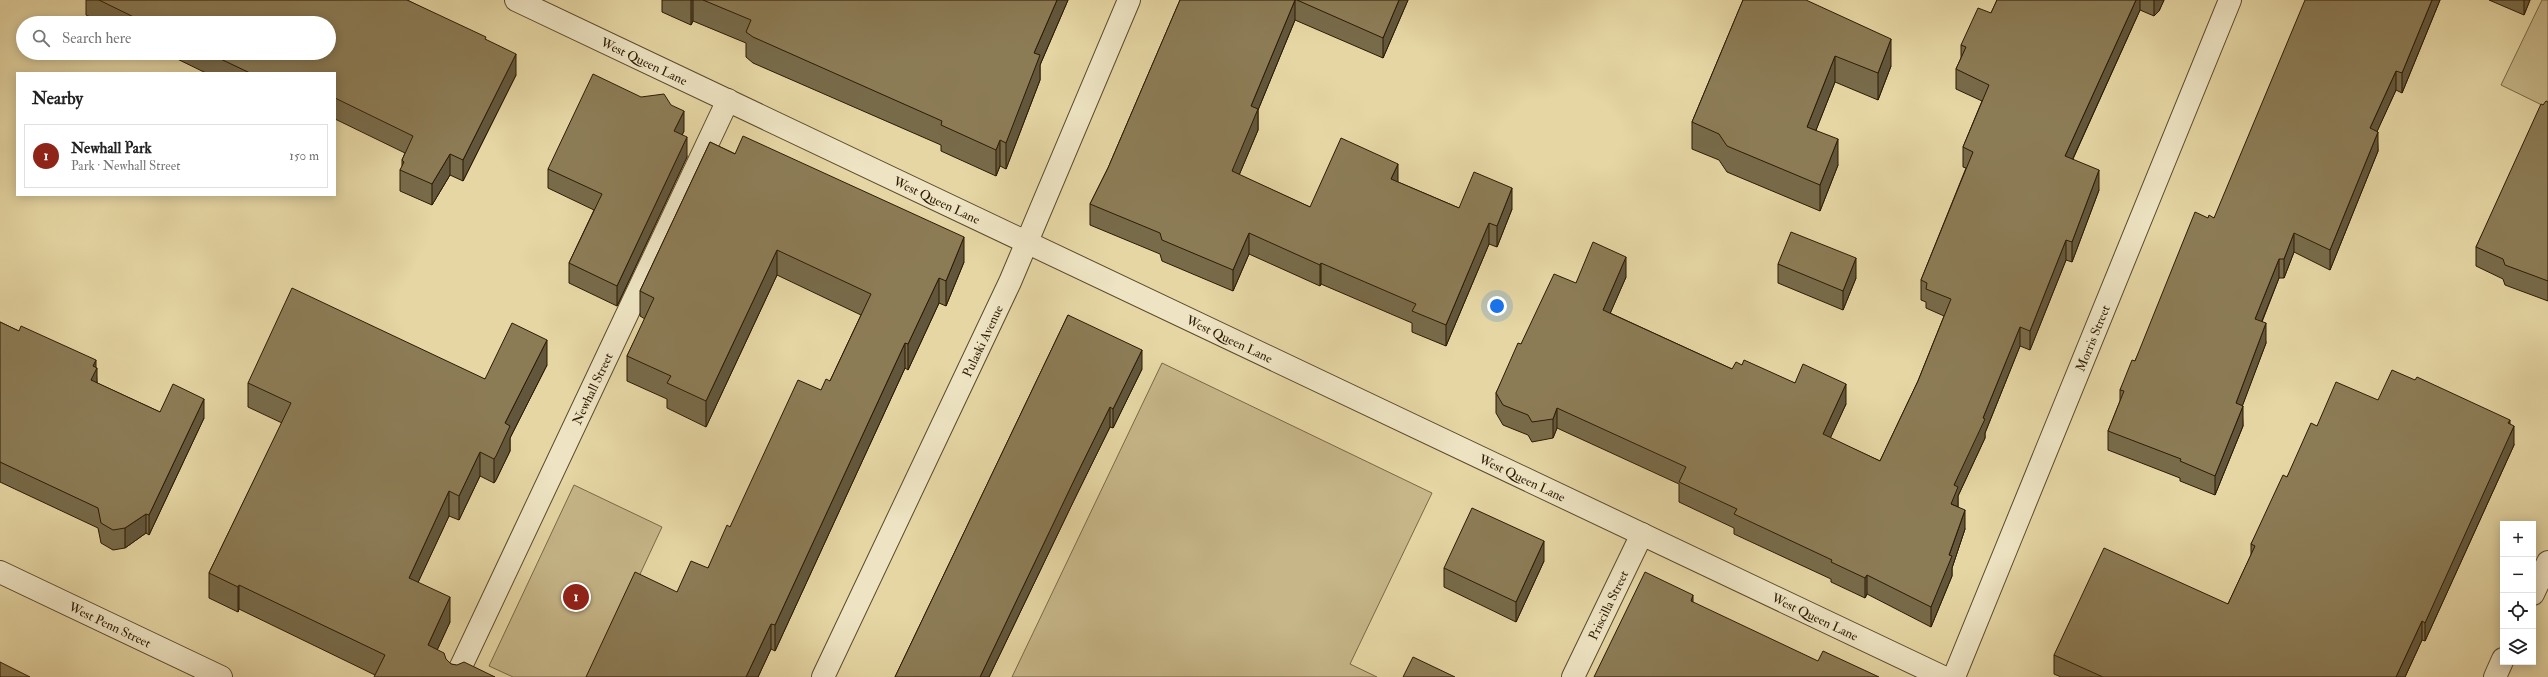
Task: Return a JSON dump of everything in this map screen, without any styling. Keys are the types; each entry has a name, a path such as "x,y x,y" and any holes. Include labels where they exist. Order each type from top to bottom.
{"street":[{"name":"West Queen Lane","path":"516,0 1028,241 1943,677"},
{"name":"Pulaski Avenue","path":"823,677 1028,241 1129,0"},
{"name":"Morris Street","path":"1954,677 2230,0"},
{"name":"Newhall Street","path":"456,677 728,100"},
{"name":"Priscilla Street","path":"1573,677 1642,534"},
{"path":"2533,593 2548,562"},
{"name":"West Penn Street","path":"0,572 221,677"},
{"path":"2495,677 2500,665"}],"shaded area":[{"path":"2542,0 2548,0 2548,108 2501,85"},
{"path":"1162,363 1432,493 1350,664 1377,677 1012,677"},
{"path":"574,485 662,527 592,677 513,677 489,666"}],"building":[{"path":"99,0 407,0 486,37 485,39 516,54 463,160 450,154 432,184 400,170 404,162 402,160 413,136 336,98 336,72 248,72 223,60 336,60 336,16 132,16"},
{"path":"703,0 1057,0 1034,53 1040,55 1006,143 1000,140 996,150 941,125 942,121 753,37 746,32 751,20"},
{"path":"1180,0 1295,0 1251,106 1258,109 1232,171 1310,207 1341,138 1398,164 1391,179 1459,208 1474,172 1512,188 1497,226 1489,223 1446,325 1412,311 1416,304 1321,263 1320,265 1249,233 1233,270 1162,240 1160,233 1090,204 1108,168"},
{"path":"1297,0 1399,0 1383,38"},
{"path":"1743,0 1806,0 1891,39 1878,73 1835,56 1807,127 1838,139 1820,185 1727,146 1719,134 1692,122"},
{"path":"1997,0 2136,0 2065,156 2099,170 2072,242 2066,240 2030,331 2020,327 1983,418 1985,419 1954,485 1958,487 1951,504 1965,510 1949,555 1952,556 1931,607 1867,575 1865,578 1831,562 1832,560 1734,514 1737,509 1679,482 1686,467 1557,408 1553,419 1532,422 1528,415 1503,405 1496,393 1518,343 1521,344 1554,274 1576,283 1593,242 1626,257 1603,310 1732,369 1736,362 1742,365 1744,360 1795,383 1803,364 1846,384 1823,434 1880,461 1918,381 1951,299 1926,289 1927,283 1921,280 1973,152 1963,147 1989,85 1956,69 1966,47 1961,45 1978,8 1991,13"},
{"path":"2305,0 2432,0 2402,73 2396,71 2370,128 2378,132 2330,250 2294,233 2284,259 2279,259 2255,319 2266,323 2236,403 2243,406 2215,476 2180,461 2181,459 2108,431 2124,391 2120,390 2132,360 2135,361 2195,212 2208,218 2209,215 2214,218"},
{"path":"593,74 641,97 664,94 671,105 684,111 674,131 687,137 617,286 569,263 602,194 548,169"},
{"path":"2546,101 2548,102 2548,281 2505,265 2503,259 2476,247 2541,104 2543,105"},
{"path":"743,136 964,237 946,281 939,278 908,344 905,343 775,625 771,624 746,677 586,677 635,572 677,592 691,561 708,568 727,525 730,527 798,380 821,390 826,379 830,381 871,294 777,250 706,401 667,383 671,376 627,356 654,298 640,291 710,142 735,154"},
{"path":"1791,232 1856,258 1843,291 1778,264"},
{"path":"292,288 485,379 512,323 547,340 505,423 510,426 496,456 494,459 480,452 459,496 449,491 409,578 450,597 428,645 444,653 446,659 451,664 457,665 464,662 495,677 374,677 385,655 239,585 238,587 209,573 291,403 248,383"},
{"path":"1068,315 1142,350 1113,409 1110,407 980,677 895,677"},
{"path":"0,322 19,331 21,326 96,360 93,366 97,368 91,380 160,412 173,384 204,399 149,515 146,514 125,528 113,530 101,523 98,508 0,462"},
{"path":"2392,370 2415,380 2417,377 2510,420 2508,423 2514,426 2425,623 2422,621 2396,677 2103,677 2054,655 2104,548 2228,604 2255,546 2251,544 2283,475 2287,477 2311,423 2317,426 2336,382 2378,400"},
{"path":"1472,508 1544,541 1516,602 1444,568"},
{"path":"1645,572 1693,595 1691,601 1818,661 1823,651 1879,677 1594,677"},
{"path":"1413,657 1455,677 1403,677"},
{"path":"0,662 30,677 0,677"}],"place":[{"name":"Newhall Park","path":"576,597"}]}
